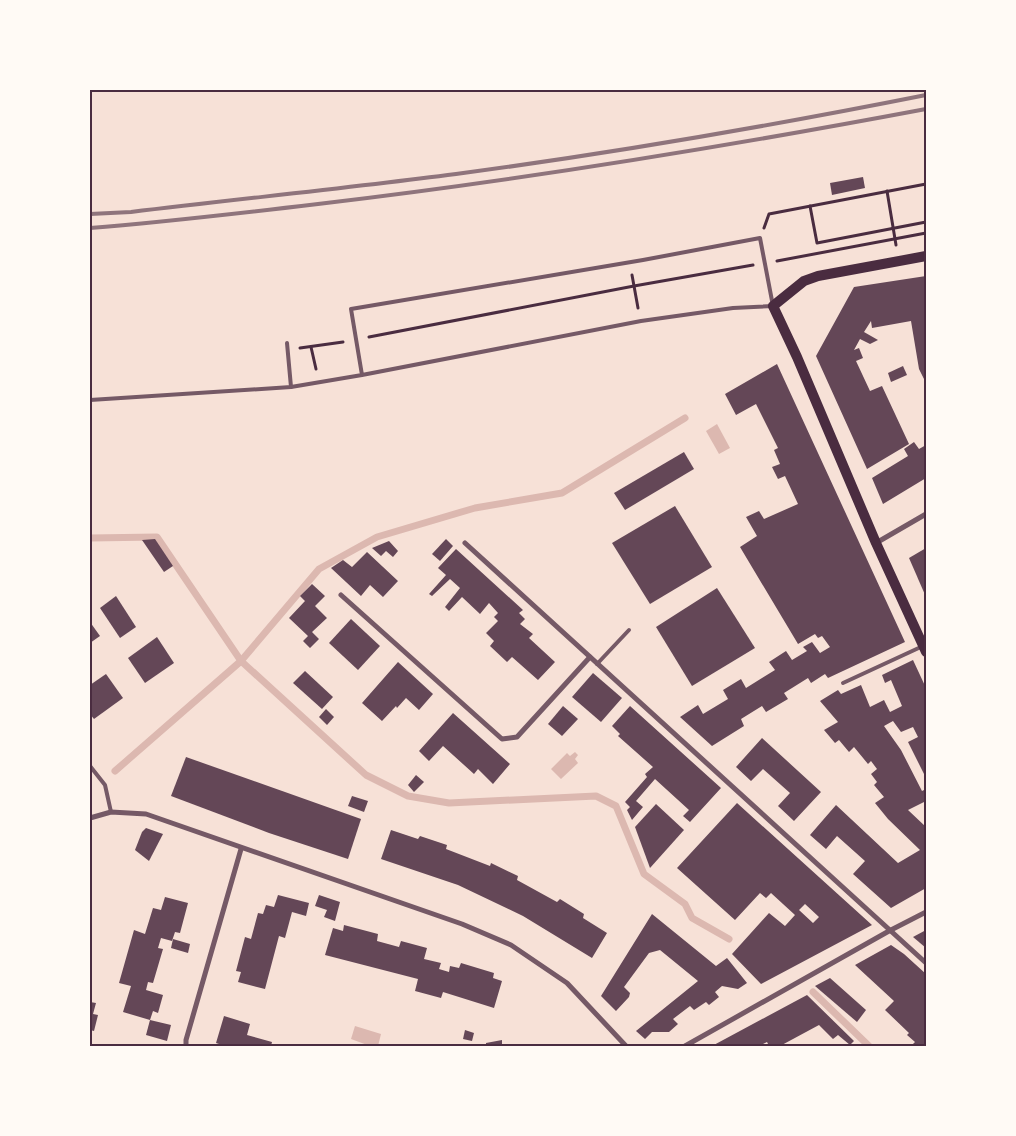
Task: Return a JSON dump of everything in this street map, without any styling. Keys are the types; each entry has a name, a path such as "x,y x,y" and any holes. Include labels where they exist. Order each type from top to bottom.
{"main road":[{"path":"925,649 876,543 797,357 773,306 804,281 818,276 926,256"}],"street":[{"path":"876,543 926,514"},
{"path":"465,543 926,963"},
{"path":"341,595 502,739 517,737 590,657"},
{"path":"90,818 110,812 146,814 462,924 511,945 567,983 626,1046"},
{"path":"186,1046 186,1040 241,848"},
{"path":"685,1046 926,912"}],"lane":[{"path":"90,400 291,387 362,375 641,321 733,308 773,306 760,238 350,309 362,375"},
{"path":"287,342 291,387"},
{"path":"597,664 629,630"},
{"path":"842,683 925,649"},
{"path":"90,766 105,785 110,812"}],"path":[{"path":"760,238 769,214 926,184"},
{"path":"887,191 899,260"},
{"path":"810,206 817,243 926,222"},
{"path":"288,350 356,340 634,286 926,233"},
{"path":"629,262 641,321"},
{"path":"312,347 318,382"}],"shaded area":[{"path":"717,424 730,448 719,454 706,431"},
{"path":"575,752 578,755 575,759 578,763 561,779 551,769 567,753 570,756"},
{"path":"355,1026 381,1034 378,1046 370,1046 351,1039"}],"building":[{"path":"863,177 865,188 832,195 830,183"},
{"path":"926,276 926,383 919,369 911,321 872,328 871,321 864,332 878,340 870,344 860,339 854,350 859,348 863,358 856,361 870,391 882,386 909,444 867,469 816,356 854,287"},
{"path":"777,364 905,642 828,678 825,674 811,683 808,678 784,693 788,699 766,712 762,706 741,719 744,726 712,746 680,717 698,705 703,714 728,699 723,690 741,679 746,688 775,670 769,662 786,651 792,660 807,651 803,647 812,642 820,653 830,647 822,636 818,638 815,634 798,644 740,547 757,536 746,517 759,511 764,519 798,504 785,476 778,479 772,467 780,464 774,450 778,448 756,404 736,415 725,394"},
{"path":"903,366 907,375 891,382 888,373"},
{"path":"914,442 919,449 926,445 926,478 883,504 872,478 908,456 904,449"},
{"path":"684,452 694,469 625,510 614,493"},
{"path":"675,506 712,567 650,604 612,543"},
{"path":"155,539 173,566 164,572 142,540"},
{"path":"446,539 453,546 440,561 432,554"},
{"path":"389,541 398,551 393,557 386,551 381,556 372,548"},
{"path":"926,548 926,597 909,558"},
{"path":"456,549 523,610 519,613 525,619 520,624 533,634 529,638 555,662 538,680 512,657 507,662 490,646 494,641 486,633 498,621 494,617 498,613 489,603 480,614 462,597 449,611 445,607 460,588 450,579 432,596 429,594 446,575 438,568"},
{"path":"367,552 398,581 383,597 370,585 361,596 331,568 343,560 352,567"},
{"path":"312,584 325,596 315,606 327,618 312,632 319,639 310,648 303,641 308,636 289,618 305,601 300,596"},
{"path":"717,588 755,648 692,686 656,627"},
{"path":"116,596 136,627 120,638 100,608"},
{"path":"351,619 380,646 358,670 329,643"},
{"path":"90,622 100,636 90,643"},
{"path":"157,637 174,663 145,683 128,658"},
{"path":"913,660 926,688 926,778 908,742 918,737 913,727 901,732 893,721 884,726 901,750 922,791 926,789 926,801 908,810 926,827 926,888 891,908 853,874 865,861 837,836 826,849 810,835 836,805 898,863 920,850 888,819 875,803 884,797 874,785 877,782 871,774 877,769 871,761 868,764 854,747 849,752 839,740 835,743 824,730 838,722 820,701 838,690 841,694 861,685 870,707 884,700 890,712 902,706 891,680 885,683 882,675"},
{"path":"398,662 433,694 419,710 406,698 382,721 362,703"},
{"path":"305,671 333,697 322,709 293,683"},
{"path":"593,673 622,698 601,722 572,697"},
{"path":"106,674 123,698 94,719 90,714 90,685"},
{"path":"563,706 578,719 562,736 548,724"},
{"path":"630,706 721,788 690,822 683,816 689,810 655,779 636,801 643,807 632,820 627,810 630,807 625,802 647,777 645,774 653,767 618,736 620,734 612,726"},
{"path":"326,709 334,717 327,725 319,717"},
{"path":"453,713 510,764 493,784 478,769 474,774 443,746 429,761 419,751"},
{"path":"762,738 821,792 794,821 778,806 790,793 763,769 751,781 736,767"},
{"path":"186,757 361,819 348,859 269,833 171,796"},
{"path":"416,775 424,782 414,792 408,785"},
{"path":"352,796 368,801 364,812 348,806"},
{"path":"737,803 872,925 761,984 732,954 769,913 785,926 795,915 771,893 766,898 760,893 735,920 677,868","holes":["805,904 819,917 813,923 799,910"]},
{"path":"656,804 684,830 650,868 635,827"},
{"path":"146,828 163,834 149,861 135,850 142,832"},
{"path":"391,830 418,839 420,836 447,845 446,849 490,866 491,863 518,876 517,880 557,902 560,899 584,914 583,918 607,933 592,958 523,916 458,885 381,859"},
{"path":"278,895 309,903 306,916 292,912 285,938 279,936 265,989 238,982 241,972 236,971 245,937 251,939 258,913 263,914 266,905 274,907"},
{"path":"319,895 340,902 335,921 324,917 327,910 315,906"},
{"path":"165,897 188,903 180,933 175,932 172,941 161,938 158,948 163,949 153,983 148,982 146,990 163,995 158,1013 153,1011 150,1020 123,1012 131,986 119,983 134,930 145,934 153,908 161,910"},
{"path":"652,914 716,966 727,958 747,983 738,989 722,986 715,992 719,997 709,1005 706,1002 694,1010 690,1006 673,1019 678,1024 669,1032 652,1032 645,1039 636,1031 698,981 660,950 649,953 624,987 630,993 629,997 616,1011 601,996"},
{"path":"344,925 378,934 377,941 399,947 401,941 427,948 424,959 441,963 439,969 449,972 450,966 459,968 461,963 494,973 493,978 502,981 494,1008 443,992 441,998 415,991 418,979 325,955 333,928 343,931"},
{"path":"926,930 926,948 913,937"},
{"path":"173,939 190,944 188,953 171,948"},
{"path":"891,945 926,974 926,1046 911,1046 915,1042 907,1035 909,1033 885,1010 894,1001 855,965"},
{"path":"830,978 866,1010 857,1022 815,986"},
{"path":"807,995 854,1041 850,1045 838,1035 833,1039 819,1025 780,1046 769,1046 767,1042 759,1046 712,1046"},
{"path":"90,1002 96,1003 93,1014 98,1015 94,1031 90,1030"},
{"path":"224,1016 250,1024 247,1035 272,1042 271,1046 225,1046 216,1043"},
{"path":"150,1020 171,1025 167,1041 146,1035"},
{"path":"465,1030 474,1033 472,1041 463,1039"},
{"path":"502,1040 502,1046 486,1046 486,1043"}],"waterway":[{"path":"115,771 241,661 319,569 377,537 475,508 562,493 685,418"},
{"path":"90,538 157,537 241,661 366,775 408,796 449,803 596,796 616,806 644,874 685,904 692,918 729,939"},
{"path":"813,992 869,1046"}],"railway":[{"path":"90,214 131,212 515,166 692,138 926,95"},
{"path":"90,228 261,211 394,195 699,149 926,109"}]}
